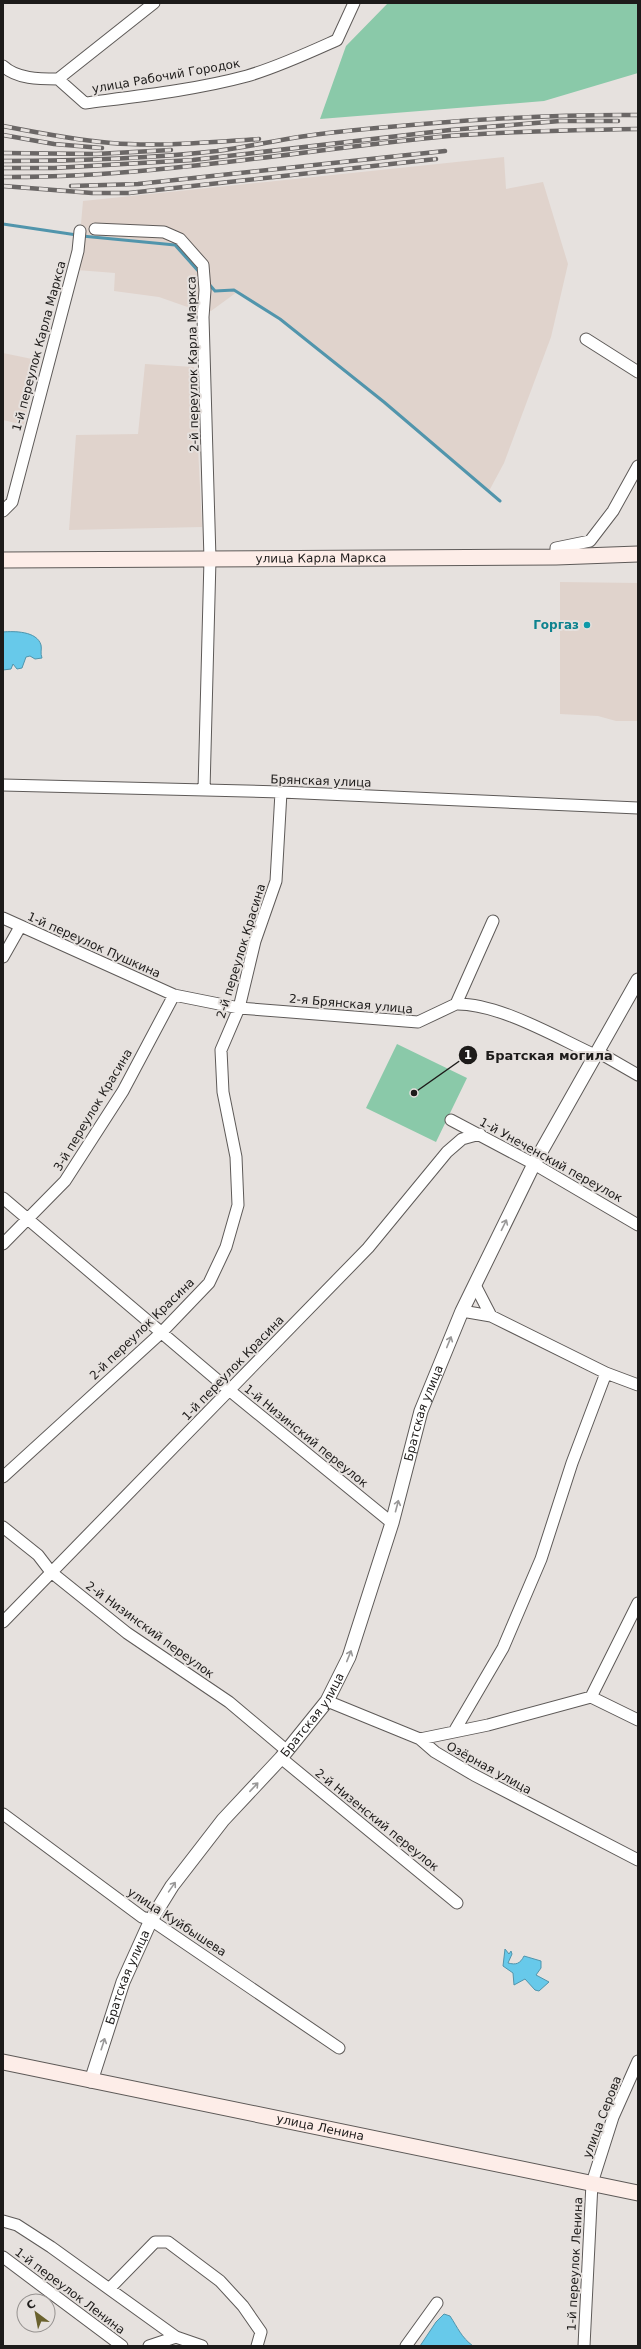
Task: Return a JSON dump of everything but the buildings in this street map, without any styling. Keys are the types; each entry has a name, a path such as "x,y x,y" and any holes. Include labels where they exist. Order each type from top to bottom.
{"main road":[{"name":"улица Карла Маркса","path":"3,560 556,557 638,554"},
{"name":"улица Ленина","path":"3,2062 638,2193"}],"street":[{"path":"3,66 10,73 38,79 58,79 154,3"},
{"name":"улица Рабочий Городок","path":"58,79 85,104 157,93 246,76 282,64 337,40 354,3"},
{"name":"2-й переулок Карла Маркса","path":"95,230 164,232 180,239 203,265 205,290 202,317 210,559 204,790"},
{"name":"1-й переулок Карла Маркса","path":"3,511 12,502 78,251 80,231"},
{"path":"586,339 638,372"},
{"path":"556,557 556,548 590,540 613,511 638,466"},
{"name":"Брянская улица","path":"3,785 281,792 638,808"},
{"name":"2-й переулок Красина","path":"3,1477 162,1332 209,1282 226,1247 238,1205 236,1157 223,1092 221,1050 239,1008 255,941 276,881 281,792"},
{"name":"1-й переулок Пушкина","path":"3,918 20,927 174,995 239,1008"},
{"path":"456,1004 493,921"},
{"path":"3,957 20,927"},
{"name":"Братская улица","path":"91,2081 123,1982 151,1920 172,1886 224,1820 283,1754 327,1701 349,1657 392,1523 422,1411 462,1311 534,1164 638,980"},
{"name":"3-й переулок Красина","path":"3,1244 27,1218 66,1181 123,1091 174,995"},
{"name":"2-я Брянская улица","path":"239,1008 418,1022 456,1004 471,1003 498,1011 596,1053 638,1075"},
{"name":"1-й Унеченский переулок","path":"451,1120 480,1134 534,1164 638,1224"},
{"name":"1-й переулок Красина","path":"3,1622 50,1572 368,1248 447,1152 462,1139 480,1134"},
{"name":"1-й Низинский переулок","path":"3,1198 229,1390 392,1523"},
{"path":"475,1285 491,1316"},
{"path":"462,1311 491,1316 606,1373 638,1385"},
{"path":"455,1730 503,1648 541,1559 572,1463 606,1373"},
{"name":"2-й Низинский переулок","path":"3,1527 38,1555 50,1572 127,1632 229,1702 283,1754"},
{"path":"591,1697 638,1603"},
{"path":"420,1739 455,1730 488,1725 591,1697 638,1720"},
{"name":"Озёрная улица","path":"327,1701 420,1739 435,1752 474,1775 638,1860"},
{"name":"2-й Низенский переулок","path":"283,1754 457,1903"},
{"name":"улица Куйбышева","path":"3,1814 142,1917 151,1920 339,2048"},
{"name":"улица Серова","path":"592,2183 614,2117 638,2061"},
{"name":"1-й переулок Ленина","path":"584,2346 592,2183"},
{"path":"3,2221 17,2224 110,2288 176,2337 202,2346"},
{"path":"110,2288 155,2242 168,2242 220,2281 243,2306 261,2332 257,2346"},
{"name":"1-й переулок Ленина","path":"3,2257 122,2346"},
{"path":"406,2346 437,2303"},
{"path":"149,2346 176,2337"}],"shaded area":[{"path":"504,157 506,189 543,182 568,264 551,337 504,463 489,491 280,319 237,292 211,311 196,310 159,297 114,291 115,273 77,270 83,201"},
{"path":"3,353 37,360 24,425 3,420"},
{"path":"145,364 194,367 202,527 69,530 76,435 138,434"},
{"path":"560,582 638,583 638,721 616,721 598,716 560,714"}],"green space":[{"path":"388,3 638,3 638,73 544,101 320,119 346,46"},
{"path":"397,1044 467,1078 436,1142 366,1108"}],"water":[{"path":"3,632 25,633 35,637 39,640 41,645 42,658 35,659 30,656 26,657 22,668 17,669 13,664 11,669 3,670"},
{"path":"505,1949 509,1954 511,1951 512,1954 508,1963 518,1963 524,1956 541,1961 541,1968 536,1975 549,1982 539,1991 535,1990 525,1979 514,1985 513,1973 503,1966"},
{"path":"444,2314 450,2316 463,2336 473,2346 420,2346 436,2322"}],"waterway":[{"path":"3,224 77,235"},
{"path":"82,236 175,245 200,273"},
{"path":"209,284 215,291 234,290 280,319 384,402 500,501"}],"railway":[{"path":"3,161 57,161 190,154 231,149 314,135 444,122 521,117 638,115"},
{"path":"3,168 54,168 193,160 450,130 560,121 618,121"},
{"path":"3,126 70,138 129,144 185,144 259,139"},
{"path":"3,177 59,176 171,168 473,134 638,129"},
{"path":"3,135 54,144 102,148"},
{"path":"3,153 96,154 171,150"},
{"path":"71,186 138,184 445,151"},
{"path":"3,186 92,193 129,193 436,159"}],"place":[{"name":"Горгаз","path":"587,625"},
{"name":"Братская могила","path":"414,1093"}]}
